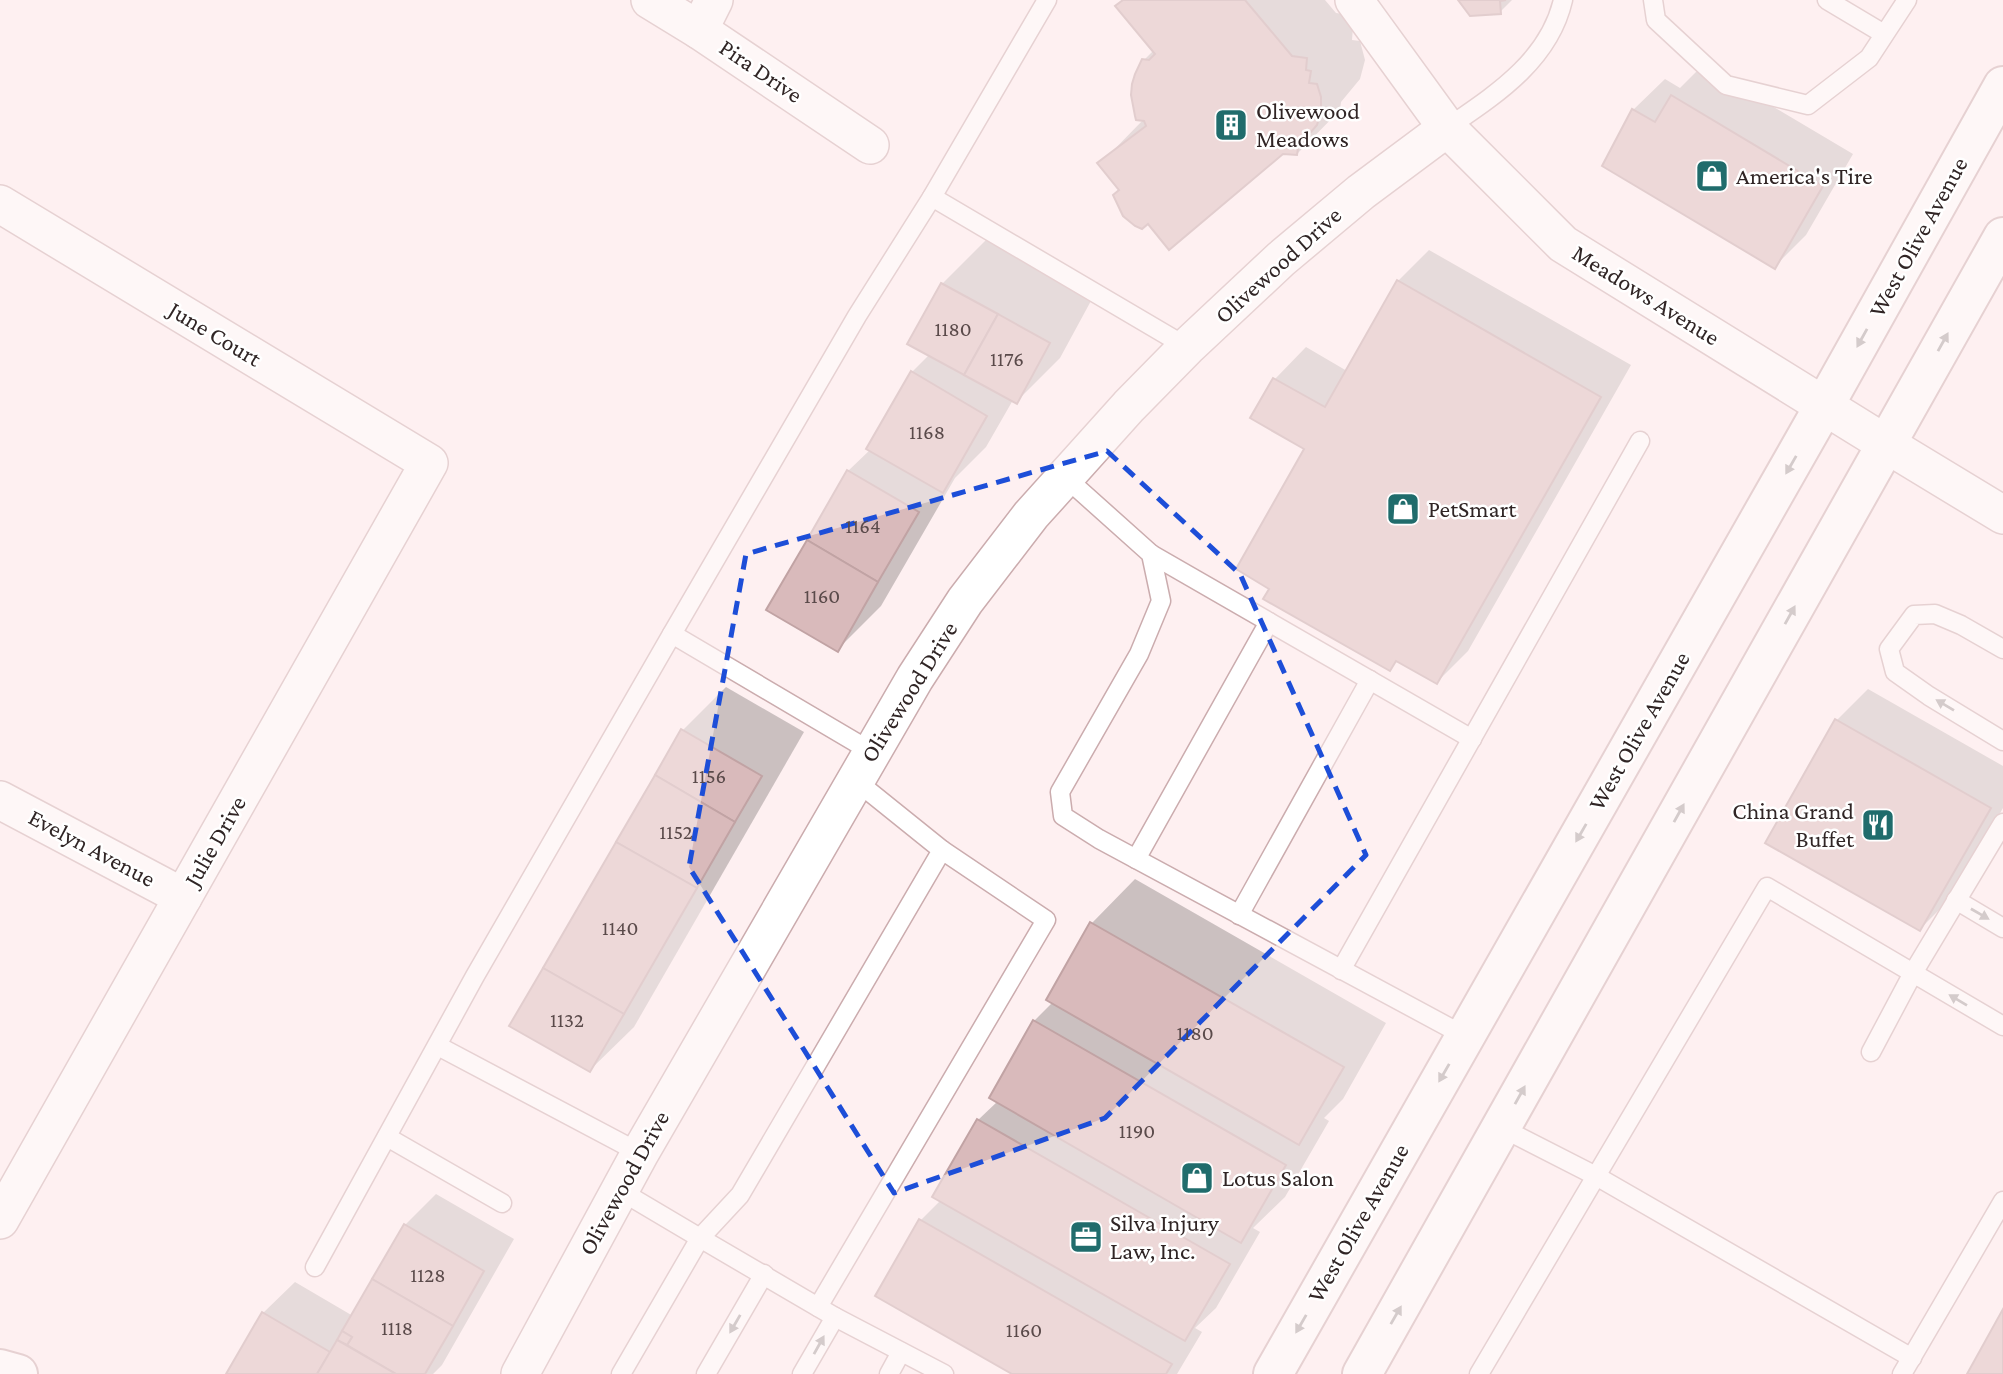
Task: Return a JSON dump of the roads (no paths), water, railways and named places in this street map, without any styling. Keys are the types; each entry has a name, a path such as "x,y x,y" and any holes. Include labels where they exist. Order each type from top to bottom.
{"main road":[{"name":"West Olive Avenue","path":"1273,1374 2003,86"},
{"path":"1362,1374 2003,237"},
{"path":"0,1369 18,1374"}],"street":[{"name":"Pira Drive","path":"650,0 706,15 870,145"},
{"name":"Meadows Avenue","path":"1354,0 1447,128 1563,244 2003,514"},
{"name":"Olivewood Drive","path":"520,1374 640,1153 863,766 965,601 1031,515 1129,406 1187,347 1281,259 1362,192 1447,128"},
{"name":"June Court","path":"0,204 429,463"},
{"name":"Julie Drive","path":"0,1220 429,463"},
{"name":"Evelyn Avenue","path":"0,800 183,897"}],"lane":[{"path":"315,1267 474,976 671,634 857,316 932,197 1047,0"},
{"path":"1447,128 1504,88 1527,66 1552,28 1561,11 1563,0"},
{"path":"1653,0 1656,20 1726,85 1808,105 1869,58 1907,0"},
{"path":"1827,0 1884,34"},
{"path":"932,197 1187,347"},
{"path":"1341,970 1640,441"},
{"path":"1065,477 1151,554 1472,739"},
{"path":"1151,554 1161,601 1139,654 1059,792 1063,816 1099,839 1465,1036"},
{"path":"2003,649 1961,625 1935,614 1914,615 1889,649 1895,672 2003,741"},
{"path":"1136,859 1269,622"},
{"path":"671,634 863,766 942,850 1046,920 818,1307"},
{"path":"1239,915 1370,680"},
{"path":"1871,1052 1913,973 1956,901 1997,845 2003,822"},
{"path":"621,1374 700,1238 740,1195 942,850"},
{"path":"1479,1374 1767,887 2003,1026"},
{"path":"1956,901 2003,928"},
{"path":"438,1046 640,1153"},
{"path":"1502,1128 1596,1177 1912,1358"},
{"path":"387,1137 502,1203"},
{"path":"619,1190 835,1317 944,1374"},
{"path":"1902,1374 2003,1201"},
{"path":"706,1374 764,1274"},
{"path":"802,1374 835,1317"},
{"path":"888,1374 901,1352"}],"place":[{"name":"Olivewood Meadows","path":"1231,125"},
{"name":"America's Tire","path":"1712,176"},
{"name":"PetSmart","path":"1403,509"},
{"name":"China Grand Buffet","path":"1878,825"},
{"name":"Lotus Salon","path":"1197,1178"},
{"name":"Silva Injury Law, Inc.","path":"1086,1237"}]}
